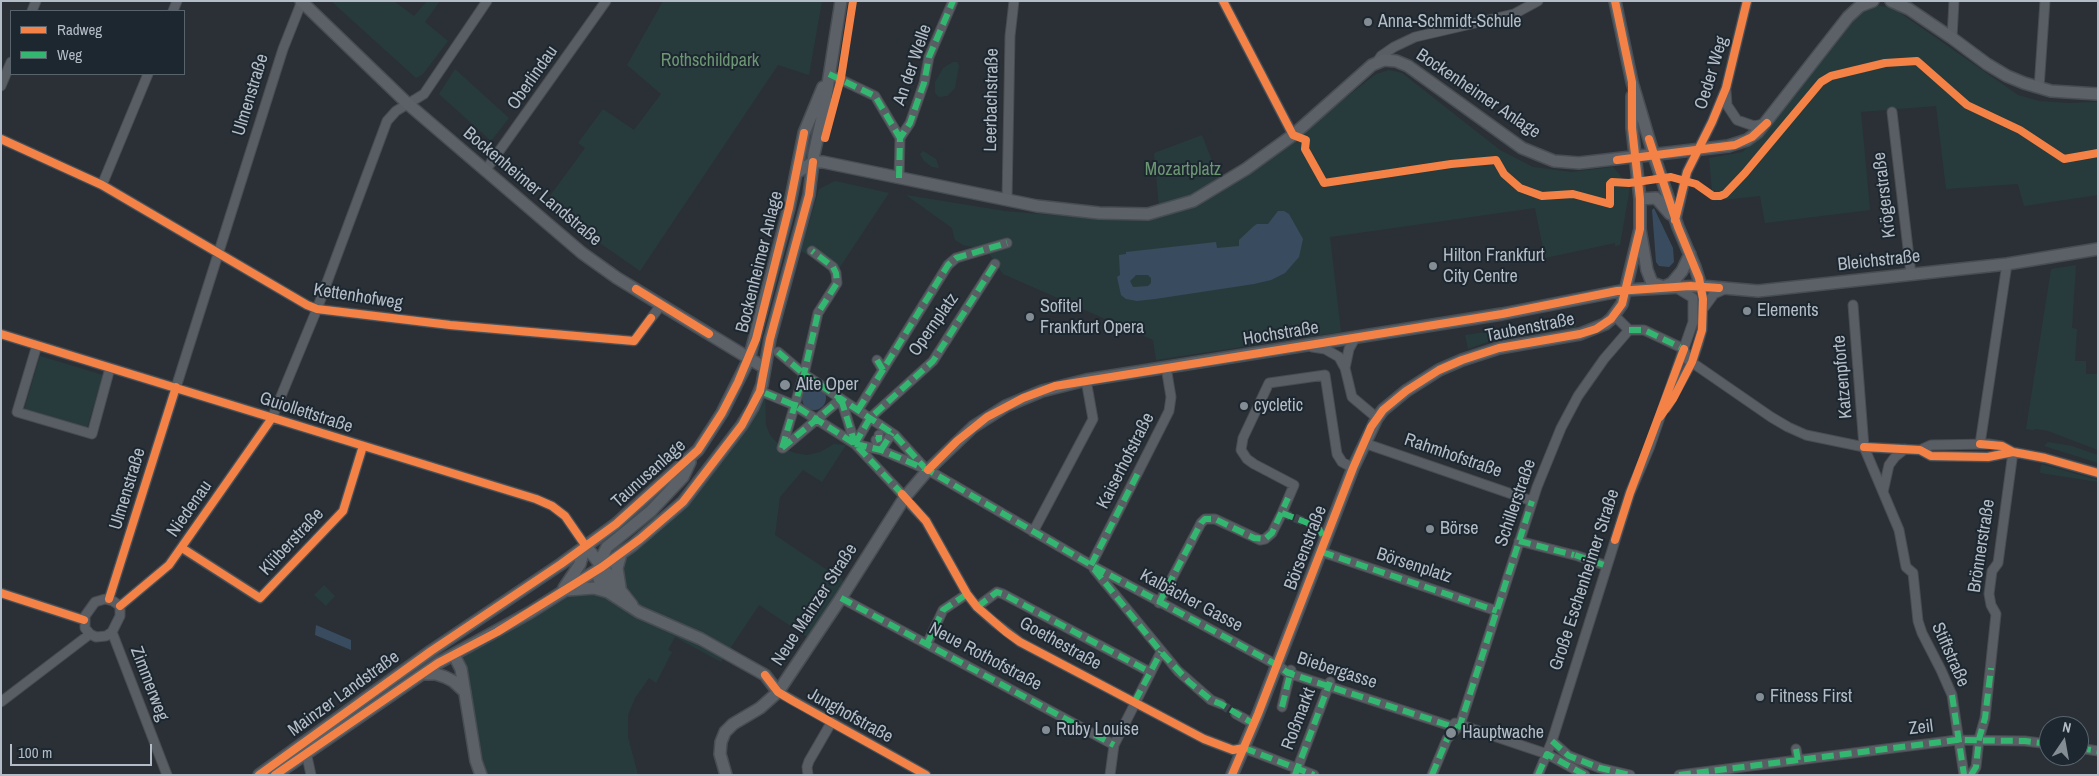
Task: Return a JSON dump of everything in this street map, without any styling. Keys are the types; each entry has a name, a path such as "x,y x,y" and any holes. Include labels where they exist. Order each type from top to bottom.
{"main road":[{"name":"Bockenheimer Landstraße","path":"302,1 408,104 582,253 661,305 765,368"},
{"path":"841,1 813,162 1037,206 1126,215 1155,212 1193,201 1246,169 1293,135 1377,62"},
{"path":"1615,1 1632,82 1654,156 1676,220"},
{"name":"Bockenheimer Anlage","path":"1377,62 1390,60 1408,66 1515,143 1541,157 1579,164 1654,156 1728,146 1752,137 1767,123 1848,17 1860,6 1873,1"},
{"path":"1891,1 1909,9 2007,76 2039,88 2064,93 2098,94"},
{"path":"798,172 804,133 829,74"},
{"path":"1632,82 1632,128 1640,199 1640,229 1652,283 1669,287 1678,276 1690,254"},
{"name":"Bockenheimer Anlage","path":"749,359 765,304 798,172 813,162"},
{"name":"Bockenheimer Anlage","path":"773,349 809,195 813,162"},
{"path":"1640,199 1653,197 1659,200 1676,220"},
{"name":"Große Eschenheimer Straße","path":"1676,220 1701,286"},
{"name":"Taubenstraße","path":"1364,443 1383,410 1406,391 1440,370 1462,360 1499,348 1580,334 1596,329 1614,315 1622,304 1640,229"},
{"name":"Bleichstraße","path":"1669,287 1701,286 1758,291 2007,264 2098,248"},
{"name":"Hochstraße","path":"928,470 973,427 1006,406 1042,390 1086,380 1502,314 1625,290 1669,287"},
{"name":"Taunusanlage","path":"454,655 496,632 621,554 683,502 718,458 753,407 773,349"},
{"name":"Taunusanlage","path":"448,640 628,515 692,458 722,413 749,359"},
{"name":"Börsenstraße","path":"1232,775 1244,748 1249,719 1277,665 1364,443"},
{"path":"608,592 599,579 600,566 607,547 651,511 683,477 692,458"},
{"name":"Neue Mainzer Straße","path":"726,775 720,750 725,732 733,724 760,708 778,692 841,598 904,497 928,470"},
{"path":"585,545 600,566 620,588 634,609"},
{"name":"Taunusanlage","path":"562,592 582,558 585,545"},
{"path":"620,588 617,568 621,554"},
{"path":"570,557 582,558 600,566"},
{"path":"562,592 579,588 594,588 608,592"},
{"name":"Junghofstraße","path":"608,592 634,609 701,639 765,675 778,692"},
{"path":"454,655 476,622"},
{"name":"Mainzer Landstraße","path":"259,775 448,640"},
{"path":"431,651 446,651 454,655 461,668 476,761 481,775"},
{"name":"Mainzer Landstraße","path":"275,775 422,674 454,655"},
{"path":"422,674 436,674 446,677 465,692"}],"street":[{"name":"Ulmenstraße","path":"110,599 283,49 302,1"},
{"name":"Niedenau","path":"120,606 169,565 272,418 317,309 387,121 396,111 424,94 487,1"},
{"name":"Oberlindau","path":"485,171 606,1"},
{"name":"An der Welle","path":"900,138 910,123 924,83 929,57 954,1"},
{"name":"Leerbachstraße","path":"1006,200 1010,36 1014,1"},
{"path":"1223,1 1293,135"},
{"path":"1377,62 1381,56 1394,46 1415,37 1514,14 1538,1"},
{"name":"Oeder Weg","path":"1676,220 1684,181 1726,88 1747,1"},
{"path":"1952,38 1954,1"},
{"path":"2039,88 2044,1"},
{"path":"1,86 10,64"},
{"name":"An der Welle","path":"829,74 875,96 900,138 899,178"},
{"path":"102,185 148,75"},
{"name":"Oeder Weg","path":"1726,88 1727,105 1737,120 1747,126 1767,123"},
{"name":"Krögerstraße","path":"1892,112 1911,274"},
{"name":"Kettenhofweg","path":"1,139 102,185 306,305 317,309 450,325 634,341 661,305"},
{"name":"Opernplatz","path":"858,410 948,265 956,258 1007,243"},
{"path":"812,251 833,267 837,283 818,312 804,374 782,448 841,399"},
{"name":"Opernplatz","path":"855,444 870,418 933,361 995,264"},
{"path":"1980,444 2007,264"},
{"name":"Große Eschenheimer Straße","path":"1660,417 1692,362 1702,330 1701,286"},
{"name":"Große Eschenheimer Straße","path":"1538,775 1552,741 1630,493 1660,417 1682,348 1693,322 1694,303 1690,295 1669,287"},
{"path":"1702,309 1714,294 1725,289"},
{"name":"Katzenpforte","path":"1853,305 1864,447"},
{"path":"1614,315 1629,330 1644,330 1682,348 1687,359 1788,428 1828,440 1864,447 1920,450 1931,456 1988,456 2013,452"},
{"name":"Schillerstraße","path":"1432,775 1447,739 1458,726 1532,501 1561,428 1578,396 1629,330"},
{"name":"Guiollettstraße","path":"1,334 536,499 552,506 565,516 585,545"},
{"path":"1345,368 1349,349 1354,338"},
{"path":"37,345 17,412 92,434 110,368"},
{"path":"1304,346 1318,347 1330,351 1339,357 1345,368 1352,397 1377,418"},
{"path":"773,349 804,374 892,433 928,470"},
{"path":"876,360 883,370"},
{"name":"Kaiserhofstraße","path":"1091,565 1171,406 1166,368"},
{"path":"1159,603 1201,523 1205,519 1215,519 1254,538 1265,539 1272,532 1294,485 1254,464 1247,459 1241,450 1243,438 1269,383 1325,375 1337,454 1342,462 1353,468"},
{"path":"1033,532 1093,419 1086,380"},
{"path":"765,393 794,405 855,444 902,494"},
{"path":"841,399 855,444"},
{"path":"855,444 880,441 892,433"},
{"path":"880,441 928,470"},
{"name":"Rahmhofstraße","path":"1364,443 1532,501"},
{"path":"1920,450 1931,445 1980,444 2002,446 2013,452 2046,458 2098,473"},
{"name":"Klüberstraße","path":"182,548 260,598 343,510 363,446"},
{"name":"Stiftstraße","path":"1864,447 1898,530 1906,567 1913,573 1918,621 1922,634 1952,695 1957,740 1964,775"},
{"path":"1882,494 1885,475 1889,465 1905,449"},
{"name":"Brönnerstraße","path":"1971,775 1976,767 1979,739 1985,718 1996,614 1990,605 1989,594 1992,571 1998,563 2013,452"},
{"name":"Kalbächer Gasse","path":"928,470 1159,603 1277,665"},
{"name":"Goethestraße","path":"911,505 926,521 967,594 977,607 1006,632 1020,642 1204,739 1233,750 1244,748"},
{"path":"1519,541 1575,555 1607,566"},
{"name":"Börsenplatz","path":"1322,552 1497,611"},
{"path":"1091,565 1161,652 1200,692 1210,700 1221,704"},
{"path":"977,607 997,592 1003,594 1150,672"},
{"path":"1,593 84,620"},
{"path":"927,644 943,610 967,594"},
{"name":"Neue Rothofstraße","path":"841,598 1114,745"},
{"path":"110,599 120,606 118,622 112,632 101,637 90,634 85,628 84,620 87,612 95,602 110,599"},
{"name":"Zimmerweg","path":"112,632 167,775"},
{"path":"1,702 90,634"},
{"path":"1110,775 1114,745 1161,652"},
{"name":"Biebergasse","path":"1277,665 1291,672 1547,754"},
{"path":"1282,707 1291,672"},
{"name":"Roßmarkt","path":"1296,771 1329,684"},
{"name":"Junghofstraße","path":"778,692 926,775"},
{"path":"1236,714 1249,719"},
{"path":"808,775 807,767 809,761 831,723"},
{"name":"Zeil","path":"1679,775 1957,740 1979,739 2039,743"},
{"path":"1552,741 1569,756 1600,768 1630,775"},
{"name":"Roßmarkt","path":"1244,748 1296,771 1311,773"},
{"path":"1796,749 1798,760"},
{"path":"306,752 311,775"},
{"path":"1547,754 1585,775"}],"green space":[{"path":"331,1 394,1 414,16 427,1 440,1 425,22 448,41 423,74 416,78"},
{"name":"Rothschildpark","path":"663,1 822,1 809,75 778,65 640,271 544,204 585,148 578,143 603,109 634,130 661,94 627,65"},
{"path":"1875,5 1893,8 2018,95 2039,101 2067,103 2098,102 2098,195 2024,206 2018,184 1946,189 1936,106 1861,112 1870,210 1765,223 1760,196 1713,201 1709,158 1743,152 1860,11"},
{"path":"953,62 957,62 959,66 955,88 947,96 939,97 935,93 935,82 943,68"},
{"path":"455,69 509,118 491,141 439,94"},
{"path":"1389,70 1402,73 1500,150 1533,167 1571,172 1613,167 1630,187 1620,245 1615,246 1615,243 1545,258 1535,208 1330,237 1341,332 1156,360 1153,340 1003,274 990,255 980,249 963,245 955,240 952,228 906,195 1005,211 1098,219 1150,218 1193,205 1294,138 1376,74"},
{"name":"Mozartplatz","path":"1202,135 1219,179 1191,196 1159,207 1154,153"},
{"path":"923,151 936,159 939,168 932,167 924,161 920,154"},
{"path":"835,181 889,193 836,273 801,251 819,189"},
{"path":"2076,265 2072,328 2077,329 2075,361 2086,361 2086,374 2098,374 2098,450 2048,431 2026,429 2051,269"},
{"path":"1576,319 1576,327 1529,332 1496,339 1468,349 1465,335"},
{"path":"40,356 103,375 87,428 24,410"},
{"path":"765,393 766,425 770,435 782,448 807,455 820,452 834,444 846,445 822,482 803,470 780,497 775,535 845,582 810,639 759,605 721,662 675,637 668,650 672,652 656,683 649,678 635,698 628,715 628,737 638,775 487,775 464,657 562,592 612,586 633,545 683,502"},
{"path":"2048,442 2072,446 2098,455 2098,463 2044,446"},
{"path":"2041,464 2098,480 2098,482 2040,473"},
{"path":"324,585 335,596 326,606 314,595"}],"water":[{"path":"1654,208 1673,248 1674,262 1669,267 1659,266 1656,262 1652,210"},
{"path":"1278,211 1284,211 1289,214 1303,239 1299,257 1285,273 1271,280 1137,301 1126,299 1121,295 1117,277 1120,275 1119,255 1126,254 1126,252 1216,242 1217,248 1239,246 1239,240 1254,226 1257,224 1268,224","holes":["1136,275 1148,275 1151,278 1151,283 1148,286 1133,287 1130,281"]},
{"path":"814,386 822,390 826,398 822,406 814,410 806,406 802,398 806,390"},
{"path":"316,625 351,640 351,650 315,635"}],"tunnel":[{"path":"1282,513 1318,527 1326,541"},
{"path":"1221,704 1236,714"}],"marked path":[{"path":"899,178 900,138 910,123 924,83 929,57 953,1"},
{"path":"829,74 875,96 900,138"},
{"path":"858,410 948,265 956,258 1007,243"},
{"path":"782,448 804,374 818,313 837,283 833,267 812,251"},
{"path":"855,444 870,418 933,361 995,264"},
{"path":"1629,330 1644,330 1680,347"},
{"path":"778,352 804,374 895,435 924,467"},
{"path":"877,360 883,370"},
{"path":"765,393 794,405 855,444 904,496"},
{"path":"841,399 855,444"},
{"path":"782,448 841,399"},
{"path":"881,450 892,433"},
{"path":"876,440 879,439 879,435"},
{"path":"855,444 881,450 928,470 1091,565 1277,665 1288,673 1457,728"},
{"path":"1091,565 1138,473"},
{"path":"1159,603 1201,523 1205,519 1215,519 1254,538 1265,539 1272,533 1288,498"},
{"path":"1432,775 1447,739 1460,725 1532,501"},
{"path":"1282,513 1318,527 1326,541"},
{"path":"1519,541 1574,555"},
{"path":"1322,552 1497,611"},
{"path":"1575,555 1607,566"},
{"path":"1094,569 1161,652 1189,682 1211,700 1254,724"},
{"path":"977,607 997,592 1003,594 1150,672"},
{"path":"927,644 943,610 967,594"},
{"path":"841,598 1114,745"},
{"path":"1135,701 1161,652"},
{"path":"1971,775 1976,767 1979,739 1985,718 1991,668"},
{"path":"1282,707 1291,670"},
{"path":"1295,775 1330,682"},
{"path":"1952,695 1964,775"},
{"path":"1679,775 1957,740 2039,743"},
{"path":"1552,741 1569,756 1600,768 1630,775"},
{"path":"1244,748 1314,775"},
{"path":"1796,749 1798,760"},
{"path":"2089,750 2098,751"},
{"path":"1538,775 1547,754 1585,775"}],"cycle path":[{"path":"825,138 841,78 853,1"},
{"path":"1223,1 1293,135 1306,140 1305,149 1324,183 1451,164 1496,160 1504,174 1520,188 1542,196 1573,194 1610,204 1610,184 1612,182 1629,183 1671,177 1696,184 1713,196 1720,196 1725,194 1745,173 1821,82 1831,76 1885,63 1917,61 1967,105 2020,130 2064,159 2098,153"},
{"path":"1232,775 1258,714 1353,468 1371,427 1383,410 1406,391 1439,370 1499,348 1580,334 1596,329 1611,319 1622,304 1640,229 1640,199 1632,128 1632,82 1615,1"},
{"path":"1675,220 1687,172 1712,122 1726,88 1747,1"},
{"path":"1617,160 1735,145 1752,137 1767,123"},
{"path":"259,775 431,651 561,564 616,524 698,450 722,413 738,382 756,339 789,208 804,133"},
{"path":"1,139 102,185 307,305 317,309 450,325 634,341 651,318"},
{"path":"1649,139 1678,227 1699,278 1703,299 1702,330 1692,362 1673,399 1660,417"},
{"path":"275,775 438,663 497,632 602,567 640,539 683,502 742,425 760,391 770,339 809,195 813,162"},
{"path":"928,470 957,441 987,417 1023,398 1055,386 1502,314 1617,291 1690,286 1719,288"},
{"path":"636,289 709,334"},
{"path":"1,334 536,499 552,506 565,516 585,545"},
{"path":"1615,540 1630,493 1684,349"},
{"path":"109,599 176,387"},
{"path":"120,606 169,565 272,418"},
{"path":"1980,444 2002,446 2013,452 2045,458 2098,473"},
{"path":"182,548 260,598 343,511 363,446"},
{"path":"1864,447 1920,450 1931,456 1988,457 2013,452"},
{"path":"902,494 926,521 967,594 977,607 1006,632 1020,642 1204,739 1233,750 1244,748"},
{"path":"1,593 84,620"},
{"path":"765,675 778,692 926,775"}],"place":[{"name":"Anna-Schmidt-Schule","path":"1368,22"},
{"name":"Hilton Frankfurt City Centre","path":"1433,266"},
{"name":"Elements","path":"1747,311"},
{"name":"Sofitel Frankfurt Opera","path":"1030,317"},
{"name":"Alte Oper","path":"785,385"},
{"name":"cycletic","path":"1244,406"},
{"name":"Börse","path":"1430,529"},
{"name":"Fitness First","path":"1760,697"},
{"name":"Ruby Louise","path":"1046,730"},
{"name":"Hauptwache","path":"1451,733"}]}
